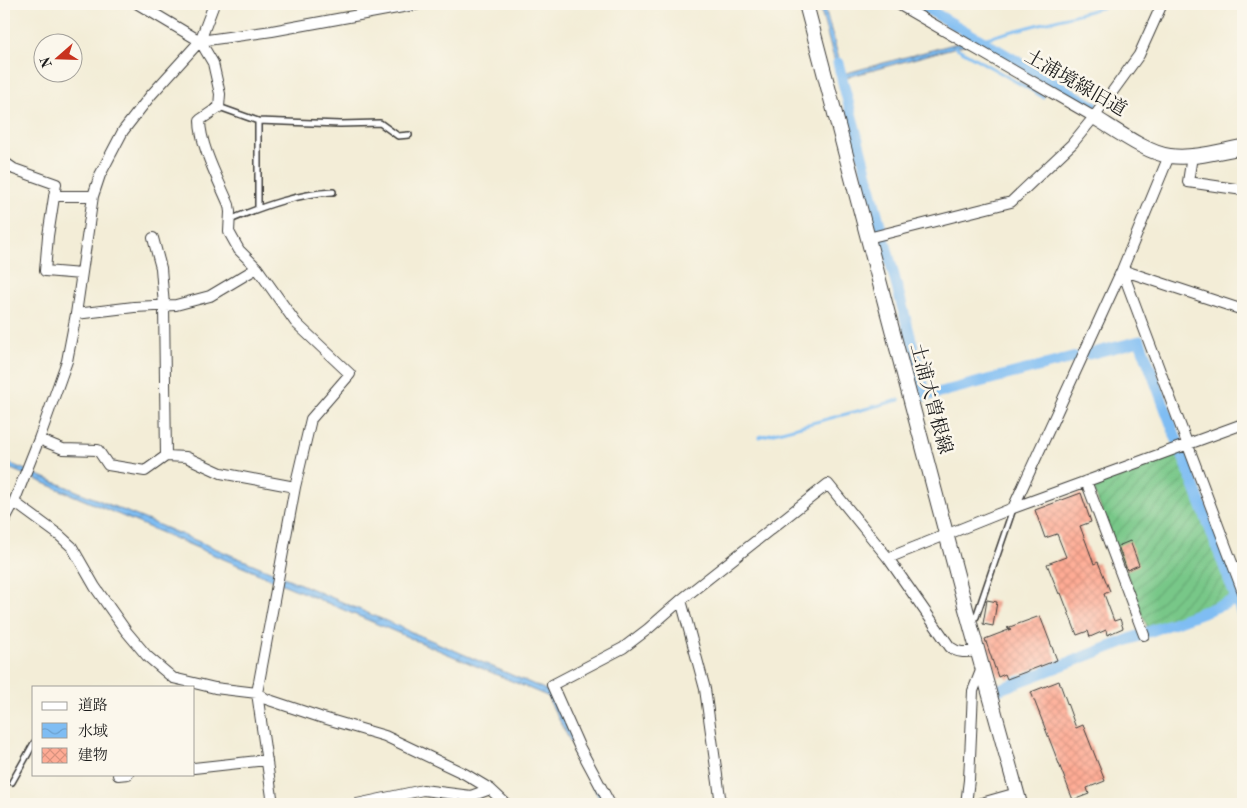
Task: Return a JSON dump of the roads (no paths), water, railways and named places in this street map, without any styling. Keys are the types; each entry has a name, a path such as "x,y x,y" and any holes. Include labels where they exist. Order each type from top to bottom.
{"main road":[{"name":"土浦大曽根線","path":"806,4 1018,799"},
{"name":"土浦境線旧道","path":"1094,117 1147,148 1169,156 1192,156 1243,147"}],"street":[{"path":"138,4 200,41 213,63 220,94 218,107 200,120 200,129 229,206 229,232 239,250 257,268 296,323 350,374 311,419 295,487 257,693 273,804"},
{"path":"4,521 14,502 40,439 67,361 76,314 93,196 100,175 123,131 151,95 200,41 214,4"},
{"path":"200,41 272,31 419,4"},
{"name":"土浦境線旧道","path":"898,4 1094,117"},
{"path":"868,238 1011,202 1072,144 1094,117 1139,56 1162,4"},
{"path":"1013,508 1122,270 1169,156"},
{"path":"1192,156 1188,182 1243,190"},
{"path":"4,162 14,168 56,184 45,271 81,274"},
{"path":"54,196 93,196"},
{"path":"153,238 161,268 164,306 166,456"},
{"path":"76,314 134,307 176,306 210,296 257,268"},
{"path":"1122,270 1243,310"},
{"path":"1122,270 1243,592"},
{"path":"888,558 1013,508 1243,424"},
{"path":"40,439 63,449 98,450 108,466 145,471 166,456 186,457 221,473 295,487"},
{"path":"1086,481 1144,635"},
{"path":"610,804 579,746 552,685 623,648 828,484 888,558 950,647 960,652 978,651"},
{"path":"14,502 59,534 72,547 95,587 126,631 147,656 173,678 215,688 257,693 266,699 385,736 465,774 490,789 506,804"},
{"path":"681,600 705,689 720,804"},
{"path":"966,804 973,691 982,668"},
{"path":"195,768 267,760"},
{"path":"357,804 423,790 472,796 490,789"},
{"path":"978,804 1018,799"}],"lane":[{"path":"218,107 258,121 340,124 380,123 398,136 410,135"},
{"path":"258,121 258,208"},
{"path":"230,220 258,208 312,193 333,192"},
{"path":"976,617 1013,508"},
{"path":"12,782 32,747"}],"water":[{"path":"819,4 824,4 843,74 980,37 983,40 844,78 839,77"},
{"path":"4,461 277,574 551,692 607,804 602,804 547,696 4,466"}],"waterway":[{"path":"919,4 1093,106"},
{"path":"979,40 1116,4"},
{"path":"955,47 1043,97"},
{"path":"838,63 881,229"},
{"path":"884,238 926,396 1076,357"},
{"path":"1089,354 1140,341 1243,617"},
{"path":"759,437 899,400"},
{"path":"1148,632 1238,599"},
{"path":"995,691 1141,635"}]}
